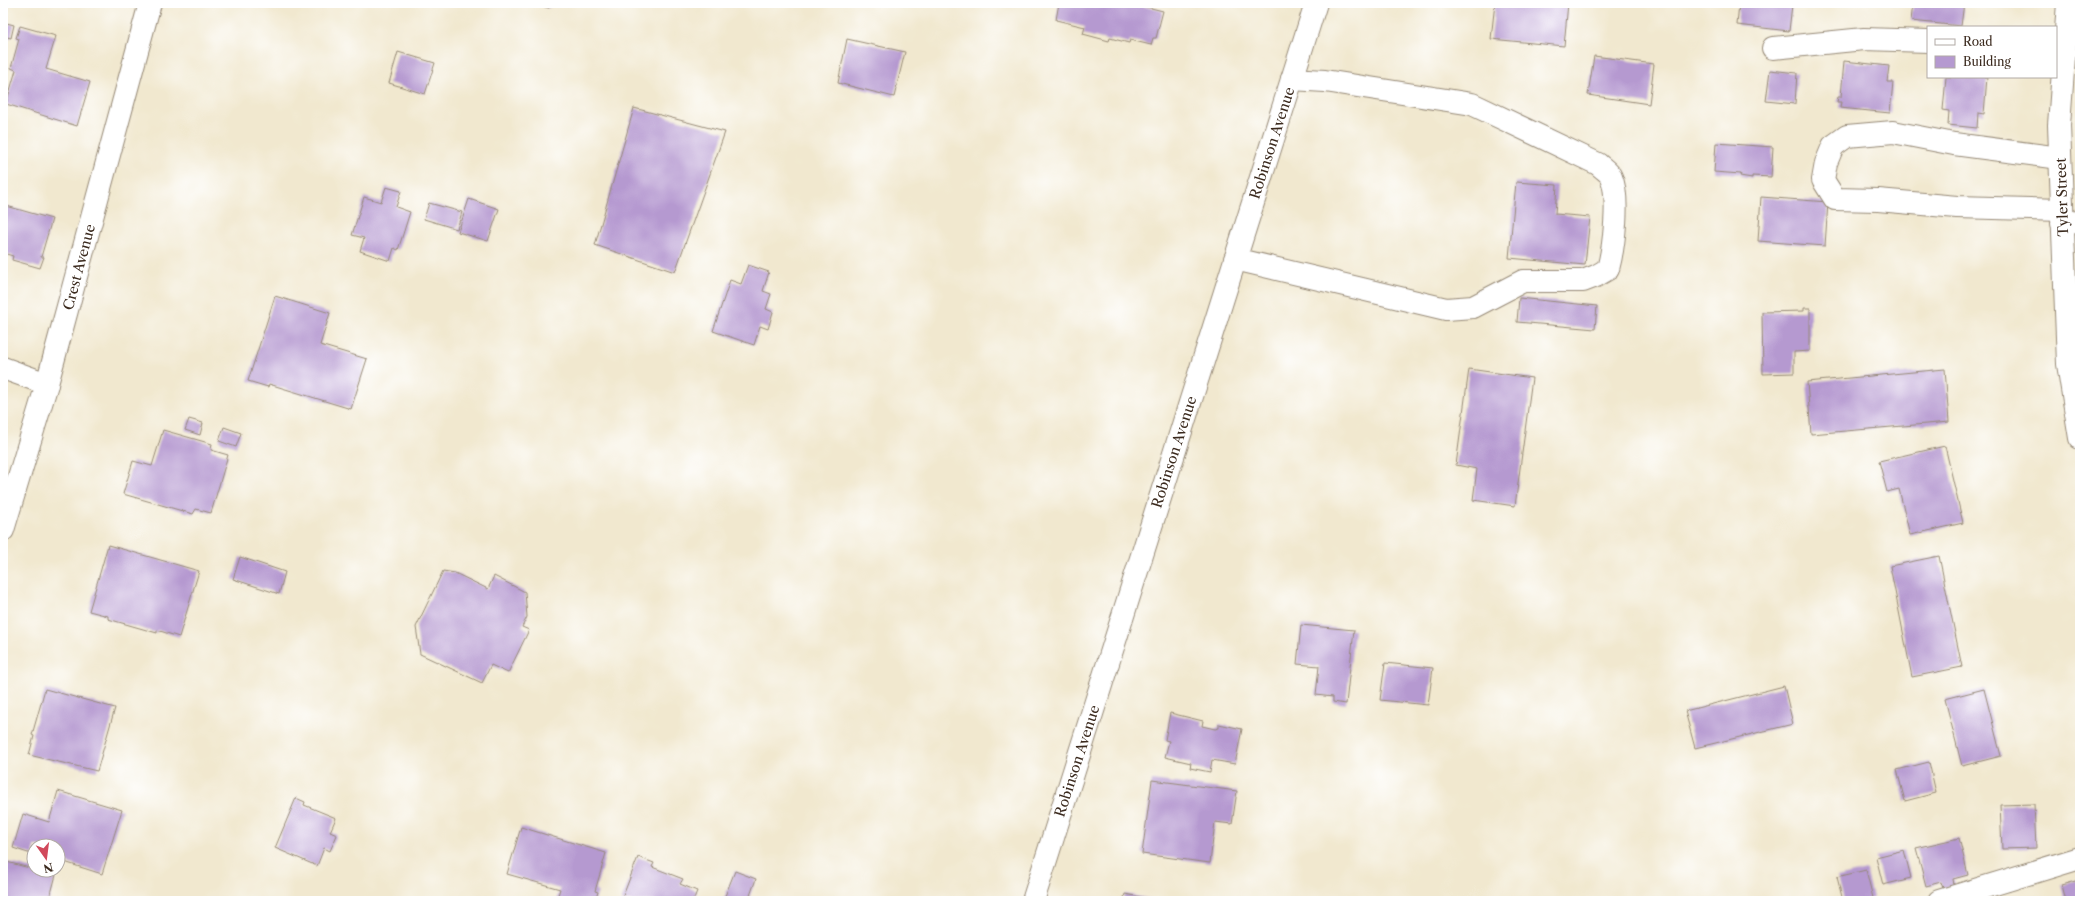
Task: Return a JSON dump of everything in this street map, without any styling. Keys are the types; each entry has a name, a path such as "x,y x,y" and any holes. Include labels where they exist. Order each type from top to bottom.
{"street":[{"name":"Crest Avenue","path":"3,530 47,384 150,3"},
{"name":"Robinson Avenue","path":"1033,901 1316,3"},
{"name":"Tyler Street","path":"2068,3 2060,57 2059,125 2060,158 2068,219 2068,364 2080,438"},
{"path":"1773,48 1864,39 1927,41"},
{"path":"1235,259 1446,309 1473,307 1523,281 1583,281 1608,269 1612,254 1616,192 1610,176 1598,164 1472,104 1325,81 1292,79"},
{"path":"2060,158 1954,144 1893,132 1847,136 1833,146 1826,163 1823,180 1835,199 1878,200 2068,219"},
{"path":"3,368 47,384"},
{"path":"1939,901 2080,858"}],"building":[{"path":"531,3 551,3 549,8"},
{"path":"1059,3 1139,3 1139,5 1163,11 1156,38 1153,38 1151,45 1130,40 1129,43 1110,38 1109,41 1083,34 1085,27 1056,20"},
{"path":"1495,3 1568,3 1564,46 1491,39"},
{"path":"1739,3 1772,3 1792,5 1789,31 1737,25"},
{"path":"1913,3 1964,3 1961,26 1911,21"},
{"path":"3,22 14,25 11,38 7,37 3,50"},
{"path":"20,26 56,36 46,69 90,82 77,126 6,104 16,70 11,68 19,39 16,38"},
{"path":"847,39 905,52 894,97 838,83"},
{"path":"398,52 435,63 425,94 389,83"},
{"path":"1594,56 1654,64 1649,104 1588,95"},
{"path":"1844,61 1889,66 1887,82 1893,82 1890,113 1840,108 1841,102 1837,102 1838,97 1841,97"},
{"path":"1770,70 1797,73 1795,104 1766,101"},
{"path":"1946,78 1987,78 1984,114 1978,113 1977,128 1948,125 1949,111 1943,110"},
{"path":"634,108 725,132 675,272 595,245"},
{"path":"1716,143 1773,147 1771,177 1752,176 1752,178 1740,176 1741,174 1714,172"},
{"path":"1516,182 1557,185 1555,214 1590,217 1585,265 1509,258"},
{"path":"386,187 401,191 396,207 410,212 398,250 394,248 390,261 360,251 364,238 352,235 364,197 381,202"},
{"path":"1761,197 1828,202 1825,246 1758,241"},
{"path":"469,199 499,209 488,241 458,232"},
{"path":"429,203 462,212 457,229 424,219"},
{"path":"3,205 52,219 41,257 44,257 40,268 12,260 13,256 3,253"},
{"path":"748,265 769,272 763,291 771,294 766,309 773,312 768,329 760,326 754,345 713,331 730,280 741,284"},
{"path":"275,296 330,313 320,345 367,359 351,409 269,384 268,387 248,381"},
{"path":"1519,298 1597,306 1595,329 1517,322"},
{"path":"1804,308 1810,308 1810,351 1794,352 1794,373 1763,374 1762,312 1804,311"},
{"path":"1469,369 1532,378 1515,506 1473,500 1477,469 1456,465"},
{"path":"1945,369 1949,422 1811,434 1807,382"},
{"path":"189,419 203,423 200,435 185,430"},
{"path":"224,427 241,433 236,447 219,441"},
{"path":"163,430 212,444 211,450 228,455 211,513 196,509 193,514 123,494 133,461 152,466"},
{"path":"1945,446 1963,523 1910,535 1899,489 1887,492 1879,461"},
{"path":"108,545 199,571 179,637 157,630 157,633 108,619 108,616 89,611"},
{"path":"1939,556 1962,667 1912,677 1890,566"},
{"path":"240,557 285,572 279,594 233,579"},
{"path":"443,571 455,573 488,589 494,576 525,592 527,617 522,627 529,630 508,673 491,665 482,683 420,654 416,627"},
{"path":"1301,625 1354,630 1346,704 1333,702 1333,697 1316,695 1319,666 1297,664"},
{"path":"1385,663 1433,668 1428,705 1380,700"},
{"path":"1784,686 1793,724 1695,748 1685,711"},
{"path":"45,689 115,708 97,771 29,755 34,736 32,735"},
{"path":"1984,689 2001,756 1962,766 1945,699"},
{"path":"1170,713 1203,721 1202,726 1215,729 1219,728 1219,724 1242,729 1235,764 1212,760 1210,772 1190,768 1191,763 1165,757 1169,741 1165,740"},
{"path":"1929,762 1936,793 1905,801 1897,770"},
{"path":"1152,780 1237,791 1232,824 1215,822 1210,863 1142,854"},
{"path":"58,791 122,810 102,874 66,863 66,838 26,838 26,852 13,848 23,814 49,822"},
{"path":"296,798 305,802 304,805 336,818 330,832 337,835 330,851 324,848 317,866 275,848"},
{"path":"2034,804 2036,848 2002,849 2000,805"},
{"path":"521,827 606,853 595,891 598,892 595,901 556,901 560,889 507,874"},
{"path":"1959,838 1968,875 1953,879 1954,885 1943,888 1941,882 1926,886 1916,848"},
{"path":"1904,850 1911,878 1883,885 1876,857"},
{"path":"638,857 654,863 652,867 683,879 680,884 697,891 693,901 621,901"},
{"path":"3,861 26,867 26,878 55,878 49,901 3,901"},
{"path":"1866,870 1873,898 1863,901 1843,901 1837,877"},
{"path":"735,871 756,879 748,901 723,901"},
{"path":"2080,880 2080,901 2066,901 2062,885"},
{"path":"1125,894 1156,900 1156,901 1123,901"}]}
